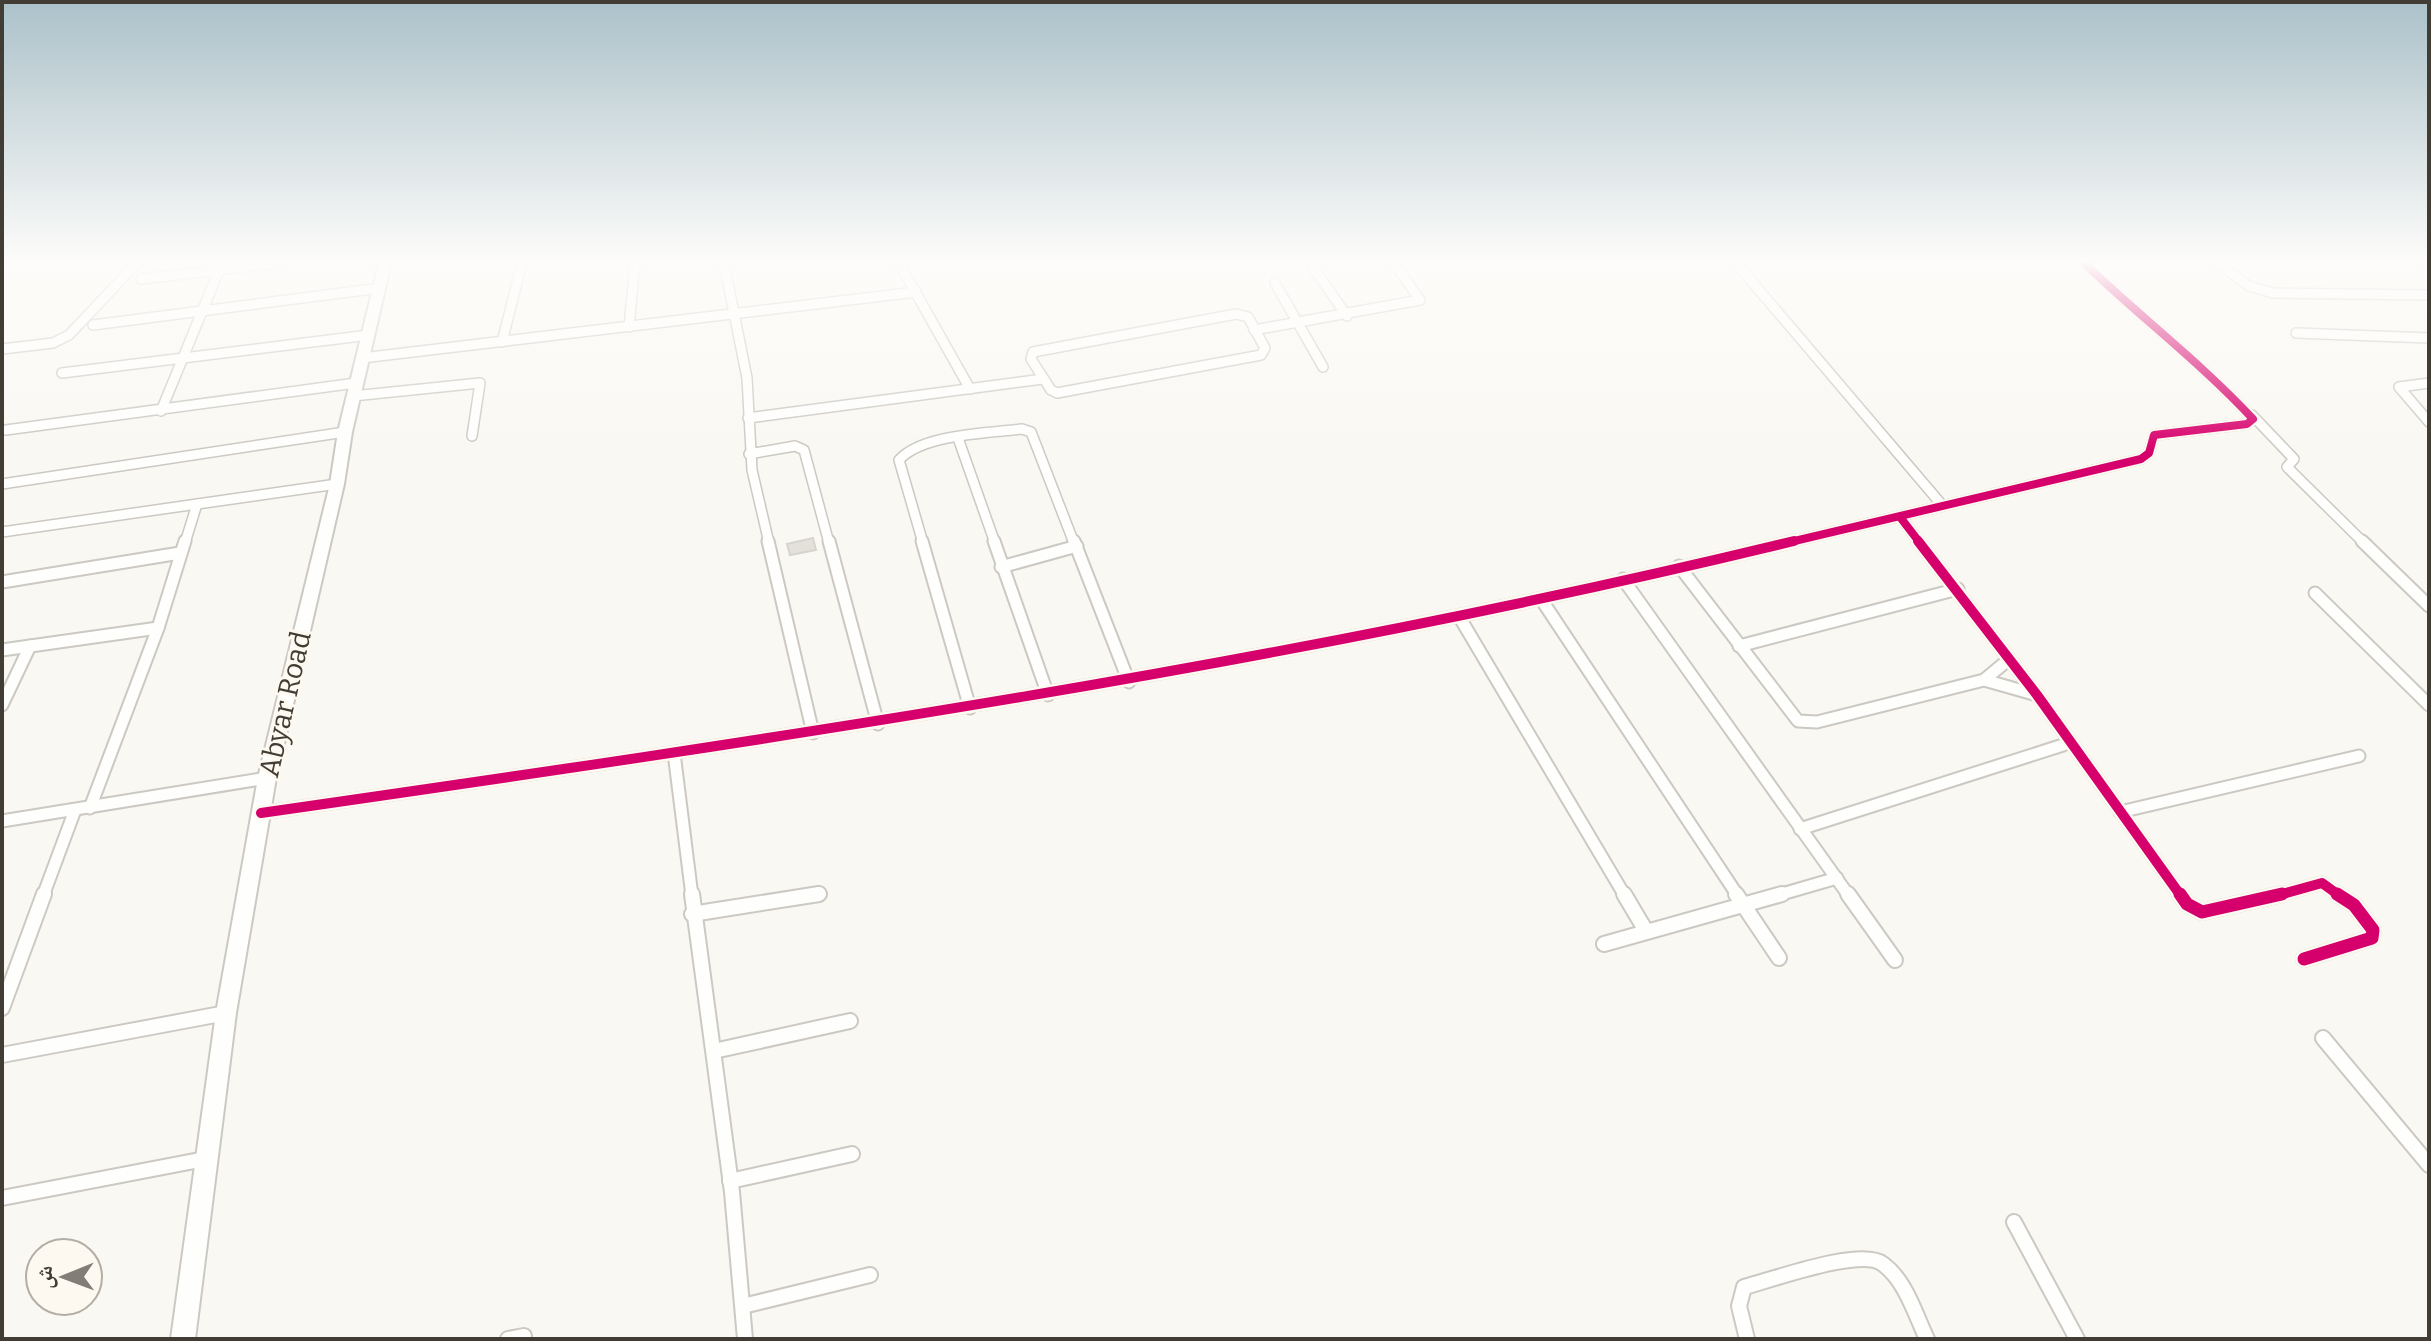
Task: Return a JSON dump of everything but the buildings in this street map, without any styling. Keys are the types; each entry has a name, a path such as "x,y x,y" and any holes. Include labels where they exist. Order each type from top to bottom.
{"main road":[{"name":"Abyar Road","path":"183,1339 226,1013 267,778 371,326"}],"street":[{"path":"2,349 53,343 69,335 78,326"},
{"path":"161,411 197,326"},
{"path":"502,342 506,326"},
{"path":"362,358 640,326"},
{"path":"735,326 747,378 749,454 813,733"},
{"path":"935,326 970,389"},
{"path":"1174,326 1033,352 1031,359 1043,379 1057,393 1261,355 1265,348 1252,326"},
{"path":"1254,330 1282,326"},
{"path":"1299,326 1323,367"},
{"path":"1789,326 1942,505"},
{"path":"2150,326 2212,375 2252,415 2294,459 2287,467 2429,606"},
{"path":"2296,333 2429,338"},
{"path":"62,373 369,335"},
{"path":"748,418 1043,379"},
{"path":"6,430 355,389 480,383 482,386 472,436"},
{"path":"2429,383 2401,384 2399,387 2429,422"},
{"path":"261,813 878,724 1129,682 1460,618 2141,459 2149,453 2154,435 2247,424 2253,419 2252,415"},
{"path":"970,708 899,460 901,453 911,447 958,438 1028,429 1129,682"},
{"path":"2,484 345,432"},
{"path":"958,438 1048,695"},
{"path":"749,454 795,446 804,450 878,724"},
{"path":"2,532 337,484"},
{"path":"90,808 158,628 197,504"},
{"path":"1900,517 2037,695 2174,889 2194,909 2214,912 2322,883 2354,905 2373,930 2372,938 2304,959"},
{"path":"1001,567 1077,546"},
{"path":"2,582 180,553"},
{"path":"1679,566 1793,717 1806,722 1984,680 2008,660"},
{"path":"1623,579 1895,960"},
{"path":"1739,646 1958,589"},
{"path":"2315,593 2429,705"},
{"path":"1541,599 1779,958"},
{"path":"1460,618 1646,931"},
{"path":"2,650 158,628"},
{"path":"2,705 30,646"},
{"path":"1984,680 2037,695"},
{"path":"1800,829 2063,745"},
{"path":"674,753 692,914 714,1051 730,1181 745,1339"},
{"path":"2120,812 2359,756"},
{"path":"2,821 267,778"},
{"path":"2,1008 75,810"},
{"path":"1604,944 1742,902 1837,878"},
{"path":"692,914 819,894"},
{"path":"2,1055 226,1013"},
{"path":"714,1051 850,1021"},
{"path":"2323,1038 2429,1165"},
{"path":"730,1181 852,1154"},
{"path":"2,1198 205,1159"},
{"path":"2014,1222 2077,1339"},
{"path":"1747,1339 1739,1308 1739,1295 1744,1287 1860,1257 1880,1261 1894,1274 1927,1339"},
{"path":"743,1306 870,1275"}],"cycle path":[{"path":"261,813 860,724 1308,648 1628,581 2141,459 2149,453 2154,435 2247,424 2253,419 2212,375 2150,326"},
{"path":"1900,517 2037,695 2187,904 2202,912 2214,912 2322,883 2354,905 2373,930 2372,938 2304,959"}]}
